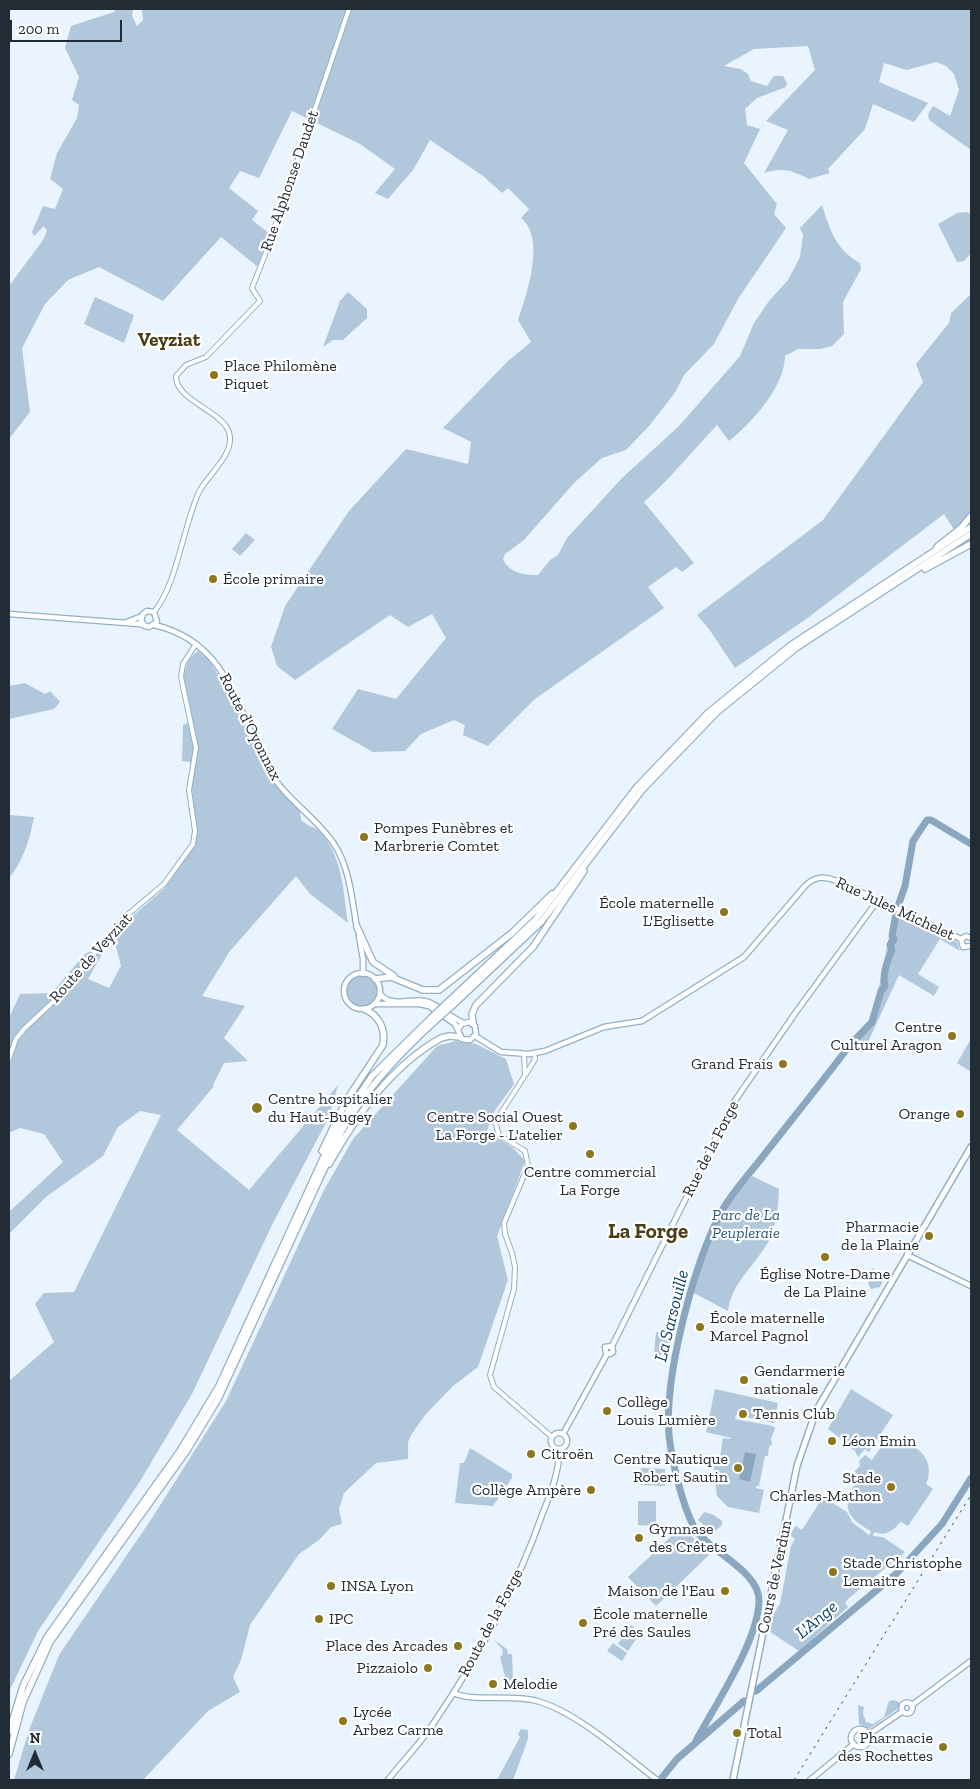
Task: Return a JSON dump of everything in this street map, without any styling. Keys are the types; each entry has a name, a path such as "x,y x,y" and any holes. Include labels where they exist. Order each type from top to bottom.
{"highway":[{"path":"886,587 946,540 971,516"},
{"path":"9,1732 23,1686 47,1637 180,1451 211,1401 233,1358 332,1137 359,1094 392,1055 541,922 616,822 667,762 729,701 796,648 971,528"},
{"path":"450,1004 528,928 638,787 708,713 791,645 971,534"},
{"path":"886,587 971,544"},
{"path":"473,1024 472,1014 476,1005 533,947 616,822"},
{"path":"374,979 392,977 430,992 439,990 512,933 571,875"},
{"path":"357,927 373,962 406,984"},
{"path":"300,1206 338,1114 383,1045 384,1036 380,1023 374,1014 364,1009"},
{"path":"9,1754 23,1702 44,1653 63,1622 174,1469 212,1411 241,1354 336,1141 362,1098 395,1058 433,1019"},
{"path":"312,1194 346,1134 385,1085 437,1040 447,1036 460,1037"}],"main road":[{"path":"123,624 142,616 147,611 154,612 173,631"},
{"path":"9,614 145,626 154,625 173,631"},
{"path":"142,616 145,626"},
{"path":"154,625 157,617"},
{"name":"Route d'Oyonnax","path":"173,631 196,644 214,661 231,685 273,776 325,832 337,848 346,872 363,959 363,974"},
{"name":"Rue Jules Michelet","path":"475,1036 501,1052 524,1055 596,1030 638,1023 744,957 805,886 816,878 830,878 961,939 963,947 971,946"},
{"name":"Rue de la Forge","path":"563,1434 607,1354 604,1348 608,1345 612,1346 726,1116 796,1012 878,900"},
{"path":"961,939 965,936 971,938"},
{"path":"363,974 374,979 384,999 393,1002 421,1001 431,1003 464,1023 473,1024 476,1029 475,1036 468,1040 460,1037 454,1022 427,1006 374,1004 364,1009 351,1005 346,998 344,990 350,978 363,974"},
{"path":"374,1004 380,994"},
{"path":"458,1029 464,1023"},
{"name":"Cours de Verdun","path":"733,1780 803,1443 816,1411 971,1147"},
{"path":"907,1255 971,1286"},
{"path":"556,1433 563,1434 566,1443 559,1449 552,1446 552,1437 556,1433"},
{"name":"Route de la Forge","path":"388,1780 424,1738 454,1693 494,1624 534,1537 554,1480 559,1449"},
{"path":"868,1735 903,1711 904,1704 912,1705 971,1662"},
{"path":"454,1693 461,1697 524,1698 547,1704 565,1713 658,1780"},
{"path":"903,1711 906,1714 911,1713 912,1705"},
{"path":"862,1730 868,1735 869,1741 865,1746 858,1747 854,1744 851,1738 854,1731 862,1730"},
{"path":"810,1780 854,1744"}],"street":[{"name":"Rue Alphonse Daudet","path":"154,612 165,596 199,492 226,453 230,442 229,433 224,424 178,387 175,379 177,373 188,364 206,357 260,301 252,288 268,247 349,9"},
{"name":"Route de Veyziat","path":"9,1060 16,1039 24,1028 55,1000 126,916 164,884 188,852 195,836 189,790 196,748 181,677 183,664 196,644"},
{"path":"534,1053 534,1061 495,1122 499,1135 525,1151 528,1166 504,1223 505,1234 515,1267 514,1289 490,1375 494,1387 552,1437"},
{"path":"524,1055 526,1068 524,1076"}],"green space":[{"path":"116,9 133,9 132,16 137,26 143,20 142,9 971,9 971,150 929,120 928,114 933,106 950,116 959,90 954,74 946,66 936,62 907,70 884,63 879,82 928,103 914,122 873,104 865,129 828,169 830,173 809,179 787,170 764,173 788,130 766,121 815,70 808,46 754,49 724,66 741,69 748,74 751,81 767,86 774,76 783,76 787,83 786,87 757,98 745,109 747,125 760,129 744,163 777,204 774,214 786,228 738,299 714,344 684,375 676,391 650,425 626,450 602,458 574,483 524,540 505,554 503,560 510,568 518,572 538,575 550,560 558,555 567,538 622,478 679,426 740,356 754,323 769,301 788,280 800,257 803,235 800,228 822,205 831,231 840,246 860,263 861,269 843,302 844,334 832,346 820,349 798,349 785,356 784,368 779,379 766,403 757,414 729,441 717,425 666,481 644,502 694,563 682,572 676,567 648,587 664,608 535,699 488,746 463,735 465,725 454,720 421,734 405,751 373,752 332,729 358,689 396,699 446,638 432,614 408,627 390,615 295,680 277,666 271,647 285,606 349,511 406,449 468,464 471,442 443,428 508,361 531,342 518,320 526,296 532,267 532,239 528,227 521,218 529,209 508,188 502,193 483,176 430,140 413,170 388,199 375,193 395,169 360,144 292,111 259,178 240,171 229,188 258,211 252,220 269,233 258,267 221,237 163,301 99,267 68,280 45,304 22,348 30,412 9,439 9,286 43,240 47,231 44,226 34,236 32,232 43,206 55,209 63,189 50,179 57,153 77,118 79,105 72,100 79,77 65,48 71,26 114,12"},
{"path":"968,212 971,215 971,253 964,261 957,262 938,224 957,213"},
{"path":"348,292 367,309 367,318 343,340 333,340 323,347 340,301"},
{"path":"971,294 971,548 960,539 944,514 809,617 735,668 709,629 697,615 823,520 923,382 916,364 949,323 951,313"},
{"path":"95,297 134,315 124,343 84,324"},
{"path":"246,533 255,540 240,556 232,549"},
{"path":"198,651 209,660 235,702 266,775 300,811 301,820 318,830 328,842 338,863 341,875 348,923 310,894 296,876 230,951 202,996 245,1006 224,1038 248,1061 224,1063 214,1086 177,1130 249,1190 338,1085 329,1117 273,1223 192,1394 139,1483 38,1631 9,1692 9,1381 54,1342 35,1304 44,1293 74,1292 161,1115 140,1111 118,1127 103,1156 46,1197 9,1234 9,1212 63,1162 44,1134 20,1128 9,1133 9,1018 20,994 52,993 83,956 106,939 106,947 88,979 109,988 121,966 115,943 119,928 165,888 196,842 190,762 182,761 183,725 190,722 184,675 186,666"},
{"path":"25,683 45,694 50,691 60,702 54,709 9,719 9,686"},
{"path":"9,815 34,817 25,849 18,865 9,878"},
{"path":"894,912 957,942 960,951 940,939 918,974 939,987 934,996 899,975 867,1044 856,1041 865,1031 873,1016"},
{"path":"362,976 373,980 377,991 373,1002 362,1006 351,1002 347,991 351,980"},
{"path":"971,1039 971,1072 957,1063"},
{"path":"456,1041 476,1044 506,1059 514,1084 494,1112 487,1131 513,1148 525,1161 497,1236 508,1280 478,1367 453,1386 425,1415 408,1442 408,1459 376,1463 344,1493 339,1509 342,1524 331,1527 319,1540 299,1554 250,1625 241,1660 233,1677 240,1692 208,1711 143,1780 14,1780 29,1730 59,1655 152,1518 226,1401 324,1190 353,1139 437,1046"},
{"name":"Parc de La Peupleraie","path":"752,1176 779,1189 776,1219 766,1246 740,1281 728,1311 692,1292 713,1229 729,1202"},
{"path":"872,1268 885,1277 880,1287 871,1289 868,1278"},
{"path":"656,1332 671,1333 669,1356 654,1354"},
{"name":"Centre Nautique Robert Sautin","path":"715,1389 778,1403 774,1423 736,1415 735,1419 773,1426 775,1428 768,1456 765,1456 759,1486 756,1486 756,1488 764,1490 759,1513 728,1507 717,1496 712,1457 720,1458 723,1438 731,1438 706,1432"},
{"path":"851,1389 893,1415 869,1452 865,1449 858,1457 855,1451 828,1429"},
{"name":"Stade Christophe Lemaitre","path":"892,1441 909,1444 922,1454 929,1467 926,1484 933,1489 908,1526 901,1522 886,1533 874,1532 873,1536 883,1537 905,1552 849,1598 845,1603 848,1607 799,1651 770,1632 773,1614 780,1604 791,1546 795,1539 789,1535 796,1526 802,1530 823,1497 847,1512 852,1522 869,1535 871,1531 856,1521 848,1510 849,1497 857,1481 850,1476 860,1466 859,1461 865,1455 872,1460 883,1444"},
{"path":"470,1448 512,1474 512,1478 493,1506 455,1503 460,1463 464,1463"},
{"path":"641,1468 665,1469 665,1486 640,1485"},
{"path":"638,1501 656,1501 656,1526 638,1525"},
{"path":"704,1512 714,1515 722,1521 722,1525 713,1533 698,1520"},
{"path":"682,1526 709,1555 656,1606 628,1577"},
{"path":"631,1625 641,1632 628,1651 618,1644"},
{"path":"494,1640 507,1649 508,1654 512,1654 513,1680 506,1680 500,1657 503,1650"},
{"path":"613,1643 627,1653 622,1661 607,1651"},
{"path":"889,1701 899,1702 899,1708 869,1729 859,1724 858,1705 864,1707 863,1713 866,1722 873,1724 884,1717"},
{"path":"521,1729 528,1730 528,1739 513,1780 497,1780 520,1737 518,1734"}],"shaded area":[{"path":"745,1452 756,1454 750,1482 739,1479"}],"waterway":[{"name":"La Sarsouille","path":"898,906 905,886 913,841 927,820 931,820 971,844"},
{"name":"La Sarsouille","path":"696,1741 744,1653 752,1634 759,1600 757,1589 751,1579 701,1536 694,1527 685,1507 678,1482 669,1435 669,1410 671,1382 683,1319 712,1231 727,1202 850,1045 872,1022 881,991 885,986 885,973 892,950 890,945 894,939 892,936 896,913"},
{"name":"L'Ange","path":"756,1691 896,1574 942,1524 971,1478"},
{"name":"La Sarsouille","path":"660,1780 677,1759 744,1701"}],"railway":[{"path":"794,1780 971,1495"}],"place":[{"name":"Place Philomène Piquet","path":"214,375"},
{"name":"École primaire","path":"213,579"},
{"name":"Pompes Funèbres et Marbrerie Comtet","path":"364,837"},
{"name":"École maternelle L'Eglisette","path":"724,912"},
{"name":"Centre Culturel Aragon","path":"952,1036"},
{"name":"Grand Frais","path":"783,1064"},
{"name":"Centre hospitalier du Haut-Bugey","path":"257,1108"},
{"name":"Orange","path":"960,1114"},
{"name":"Centre Social Ouest La Forge - L'atelier","path":"573,1126"},
{"name":"Centre commercial La Forge","path":"590,1154"},
{"name":"Pharmacie de la Plaine","path":"929,1236"},
{"name":"Église Notre-Dame de La Plaine","path":"825,1257"},
{"name":"École maternelle Marcel Pagnol","path":"700,1327"},
{"name":"Gendarmerie nationale","path":"744,1380"},
{"name":"Collège Louis Lumière","path":"607,1411"},
{"name":"Tennis Club","path":"743,1414"},
{"name":"Léon Emin","path":"832,1441"},
{"name":"Citroën","path":"531,1454"},
{"name":"Centre Nautique Robert Sautin","path":"738,1468"},
{"name":"Stade Charles-Mathon","path":"891,1487"},
{"name":"Collège Ampère","path":"591,1490"},
{"name":"Gymnase des Crêtets","path":"639,1538"},
{"name":"Stade Christophe Lemaitre","path":"833,1572"},
{"name":"INSA Lyon","path":"331,1586"},
{"name":"Maison de l'Eau","path":"725,1591"},
{"name":"IPC","path":"319,1619"},
{"name":"École maternelle Pré des Saules","path":"583,1623"},
{"name":"Place des Arcades","path":"458,1646"},
{"name":"Pizzaiolo","path":"428,1668"},
{"name":"Melodie","path":"493,1684"},
{"name":"Lycée Arbez Carme","path":"343,1721"},
{"name":"Total","path":"737,1733"},
{"name":"Pharmacie des Rochettes","path":"943,1747"}],"district":[{"name":"Veyziat","path":"169,341"},
{"name":"La Forge","path":"648,1232"}]}
